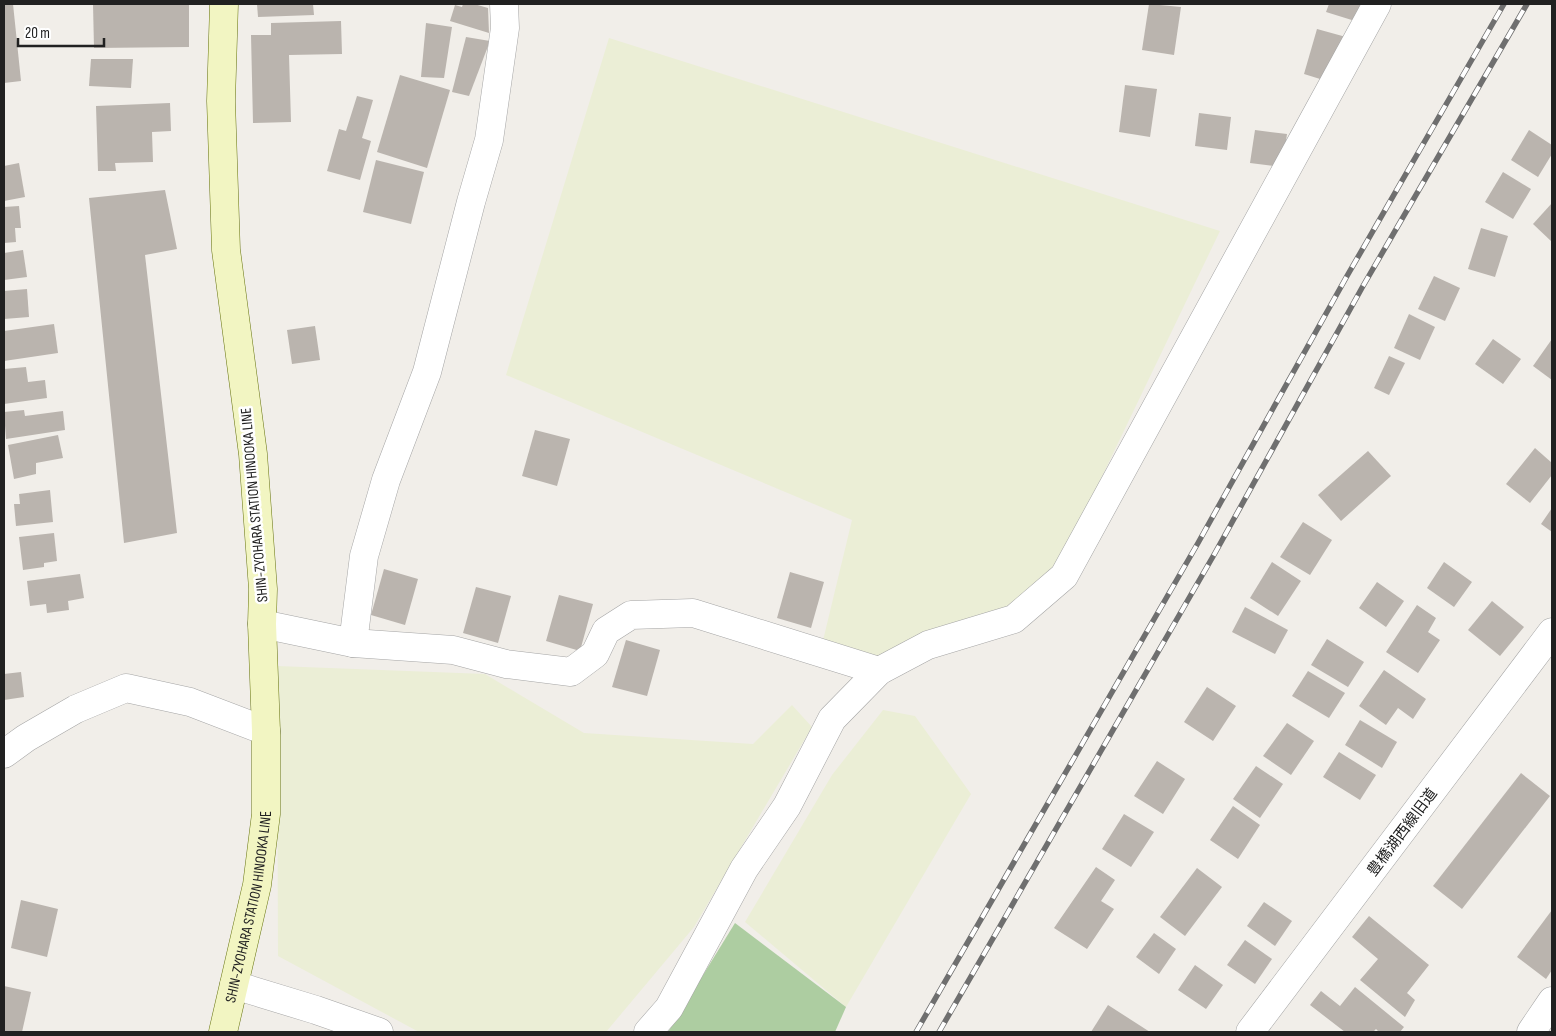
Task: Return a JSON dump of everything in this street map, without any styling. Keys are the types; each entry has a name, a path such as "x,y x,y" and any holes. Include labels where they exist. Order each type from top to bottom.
{"main road":[{"name":"SHIN-ZYOHARA STATION HINOOKA LINE","path":"223,1032 258,876 266,814 263,589 253,454 226,250 221,101 224,4"}],"street":[{"path":"353,643 364,556 386,480 428,372 471,202 489,140 505,28 504,4"},
{"path":"648,1032 668,1008 744,869 787,806 832,719 879,671 928,646 1014,619 1064,576 1377,4"},
{"path":"262,624 353,643 453,650 506,664 570,672 595,654 606,631 631,615 693,613 879,671"},
{"name":"豊橋湖西線旧道","path":"1250,1032 1552,632"},
{"path":"4,754 26,738 76,709 126,688 190,702 266,731"},
{"path":"234,985 316,1010 379,1032"}],"green space":[{"path":"609,38 1220,231 1057,570 1014,619 879,671 820,653 852,520 506,375"},
{"path":"277,666 485,674 584,733 753,744 792,705 812,727 694,927 606,1032 419,1032 278,956"},
{"path":"883,710 915,716 971,794 846,1007 745,922 832,775"},
{"path":"735,923 846,1007 835,1032 668,1032"}],"building":[{"path":"4,4 13,4 21,81 4,83"},
{"path":"93,4 189,4 189,47 94,48"},
{"path":"257,4 313,4 314,15 258,17"},
{"path":"463,4 474,4 488,8 489,33 450,21 455,5 462,7"},
{"path":"1149,4 1181,7 1174,55 1142,50"},
{"path":"1329,4 1361,4 1355,21 1326,12"},
{"path":"341,21 342,54 289,55 291,122 253,123 251,35 271,35 271,23"},
{"path":"426,23 452,27 444,78 421,77"},
{"path":"1317,29 1346,37 1333,83 1304,74"},
{"path":"466,37 490,41 469,96 452,92"},
{"path":"91,59 133,59 131,88 89,86"},
{"path":"400,75 450,90 427,168 377,152"},
{"path":"1125,85 1157,89 1150,137 1119,132"},
{"path":"357,96 373,100 362,138 371,141 360,180 327,171 339,129 346,131"},
{"path":"170,103 171,131 152,132 153,162 115,163 116,171 98,171 96,106"},
{"path":"1199,113 1231,117 1227,150 1195,146"},
{"path":"1255,130 1287,134 1282,167 1250,163"},
{"path":"1529,130 1552,145 1552,154 1538,177 1511,160"},
{"path":"376,160 424,172 411,224 363,212"},
{"path":"19,163 25,197 4,201 4,166"},
{"path":"1503,172 1531,189 1513,219 1485,202"},
{"path":"165,190 177,249 145,255 177,533 124,543 89,198"},
{"path":"1552,203 1552,242 1533,224"},
{"path":"19,206 21,228 15,228 16,242 4,243 4,207"},
{"path":"1481,228 1508,236 1495,277 1468,269"},
{"path":"23,250 27,277 4,280 4,253"},
{"path":"1434,276 1460,288 1445,321 1418,309"},
{"path":"27,289 29,317 4,319 4,291"},
{"path":"1409,314 1435,327 1420,360 1394,348"},
{"path":"54,324 58,353 4,361 4,331"},
{"path":"315,326 320,360 292,364 287,330"},
{"path":"1493,339 1521,359 1503,384 1475,364"},
{"path":"1552,339 1552,380 1533,366"},
{"path":"1389,356 1405,363 1389,395 1374,388"},
{"path":"26,367 28,382 45,380 47,398 4,404 4,369"},
{"path":"24,410 25,416 63,411 65,430 6,439 4,412"},
{"path":"535,430 570,439 557,486 522,476"},
{"path":"58,435 63,458 36,463 36,474 14,479 8,445"},
{"path":"1535,448 1552,463 1552,475 1530,503 1506,484"},
{"path":"1368,451 1391,476 1341,521 1318,495"},
{"path":"50,490 53,522 16,526 14,504 20,504 19,494"},
{"path":"1552,508 1552,532 1541,524"},
{"path":"1303,522 1332,540 1310,575 1280,557"},
{"path":"54,533 57,561 44,563 44,567 23,570 19,537"},
{"path":"1272,562 1301,581 1278,616 1250,598"},
{"path":"1444,562 1472,582 1454,607 1427,588"},
{"path":"384,569 418,579 405,625 371,615"},
{"path":"790,572 824,582 811,628 777,618"},
{"path":"80,574 84,598 68,601 69,610 47,613 46,604 30,606 27,581"},
{"path":"1377,582 1404,601 1386,627 1359,608"},
{"path":"476,587 511,596 498,643 463,633"},
{"path":"559,595 593,604 580,651 546,641"},
{"path":"1492,601 1524,627 1500,656 1468,630"},
{"path":"1417,605 1436,618 1428,632 1440,640 1418,673 1386,652"},
{"path":"1245,607 1288,630 1275,654 1232,632"},
{"path":"1327,639 1364,662 1348,687 1311,665"},
{"path":"626,640 660,650 647,696 612,687"},
{"path":"1384,670 1426,699 1413,719 1398,708 1386,725 1359,706"},
{"path":"1308,671 1345,693 1329,718 1292,696"},
{"path":"21,672 24,697 4,700 4,674"},
{"path":"1207,687 1236,706 1213,741 1184,722"},
{"path":"1360,720 1397,742 1382,768 1345,745"},
{"path":"1287,723 1314,741 1291,775 1263,756"},
{"path":"1339,752 1376,775 1360,800 1323,777"},
{"path":"1157,761 1185,779 1163,814 1134,796"},
{"path":"1256,766 1283,784 1260,818 1233,799"},
{"path":"1521,773 1550,796 1462,909 1433,886"},
{"path":"1233,806 1260,825 1238,859 1210,840"},
{"path":"1124,814 1154,832 1131,867 1102,849"},
{"path":"1096,867 1115,880 1101,901 1114,909 1087,949 1054,928"},
{"path":"1197,868 1222,887 1185,936 1160,917"},
{"path":"21,900 58,909 47,957 11,948"},
{"path":"1264,902 1292,921 1275,946 1247,926"},
{"path":"1552,910 1552,970 1546,979 1517,957"},
{"path":"1369,916 1429,965 1407,993 1415,1000 1405,1017 1360,980 1378,959 1352,937"},
{"path":"1154,933 1176,949 1159,974 1136,957"},
{"path":"1245,940 1272,959 1255,984 1227,965"},
{"path":"1195,965 1223,985 1206,1009 1178,990"},
{"path":"4,986 31,992 22,1032 4,1032"},
{"path":"1355,987 1404,1027 1400,1032 1379,1032 1376,1029 1373,1032 1345,1032 1310,1005 1321,991 1340,1006"},
{"path":"1108,1005 1150,1032 1091,1032"}],"railway":[{"path":"916,1032 1198,543 1347,276 1504,4"},
{"path":"939,1032 1215,553 1363,286 1527,4"}]}
